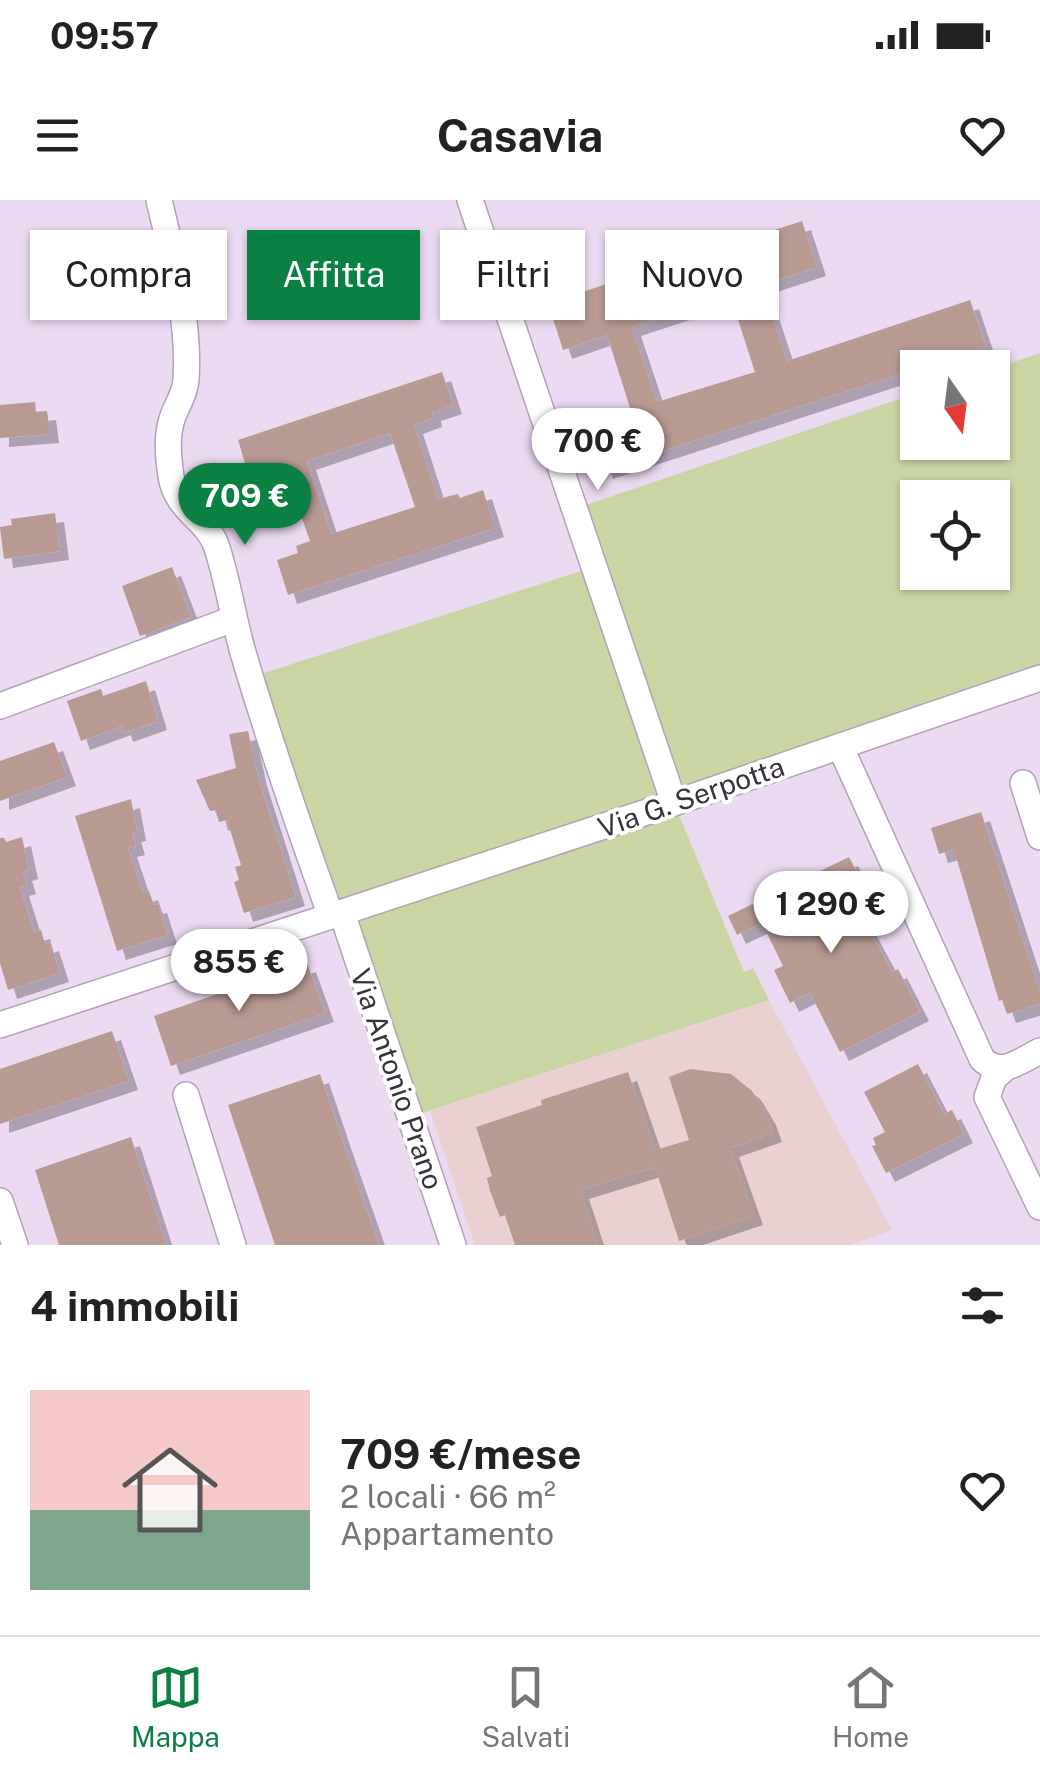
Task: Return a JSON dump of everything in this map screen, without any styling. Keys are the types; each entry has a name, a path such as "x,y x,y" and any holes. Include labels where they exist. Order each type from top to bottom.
{"street":[{"name":"Via Antonio Prano","path":"159,200 179,284 187,340 186,386 168,440 172,480 187,511 209,530 215,544 272,747 336,914 453,1245"},
{"path":"470,200 674,803"},
{"path":"0,706 233,619"},
{"name":"Via G. Serpotta","path":"0,1025 1040,678"},
{"path":"840,746 982,1059 991,1068 1004,1068 1040,1052"},
{"path":"1023,783 1040,838"},
{"path":"1004,1068 987,1089 987,1097 1040,1206"},
{"path":"186,1095 233,1245"},
{"path":"0,1201 14,1245"}],"shaded area":[{"path":"769,1000 892,1230 850,1245 475,1245 430,1111"}],"green space":[{"path":"1040,353 1040,678 674,803 744,972 753,968 769,1000 410,1117 261,674 593,567 574,509 900,399 900,460 1010,460 1010,363"}],"building":[{"path":"802,221 817,267 779,279 779,230 774,230"},
{"path":"605,285 605,320 653,320 632,327 657,402 755,372 738,320 774,320 787,361 970,300 986,347 900,350 900,374 604,470 590,425 631,411 607,335 563,350 553,320 585,320 585,291"},
{"path":"442,372 453,405 432,412 433,418 414,425 438,499 458,494 460,498 483,490 495,528 288,595 277,560 298,553 296,546 310,541 284,468 270,472 268,466 248,473 238,440","holes":["390,433 415,507 331,534 307,461"]},
{"path":"35,402 36,412 47,411 50,434 0,438 0,405"},
{"path":"55,513 60,551 4,559 0,527 12,525 11,519"},
{"path":"172,567 191,617 140,636 122,586"},
{"path":"146,681 158,721 124,733 122,726 81,741 67,701 101,689 103,696"},
{"path":"248,731 258,777 296,897 244,913 234,882 239,880 235,867 241,865 227,820 219,822 216,810 210,811 196,780 236,768 229,734"},
{"path":"54,742 67,777 0,801 0,761"},
{"path":"131,799 137,832 132,833 136,846 128,848 143,893 149,891 154,905 158,904 168,935 117,951 75,816"},
{"path":"981,812 1040,992 1040,1004 1007,1014 1002,1000 999,1001 954,850 939,854 931,828"},
{"path":"22,837 29,870 23,872 27,885 20,887 34,932 41,930 45,944 50,942 60,973 8,990 0,963 0,838 6,842"},
{"path":"849,857 859,876 844,883 892,972 898,969 920,1012 840,1052 810,993 790,1003 774,970 783,966 762,923 737,935 728,916"},
{"path":"307,963 325,1013 171,1066 154,1016"},
{"path":"112,1031 129,1081 0,1124 0,1069"},
{"path":"918,1064 944,1114 952,1110 964,1134 886,1173 872,1146 876,1145 873,1138 885,1132 864,1092"},
{"path":"690,1069 731,1074 752,1091 767,1116 773,1133 730,1148 754,1216 679,1241 655,1167 580,1190 598,1245 515,1245 505,1215 500,1217 490,1191 487,1178 492,1176 476,1127 542,1105 541,1100 628,1072 655,1150 689,1140 669,1077"},
{"path":"320,1074 379,1245 275,1245 228,1105"},
{"path":"131,1137 166,1245 59,1245 35,1170"}]}
